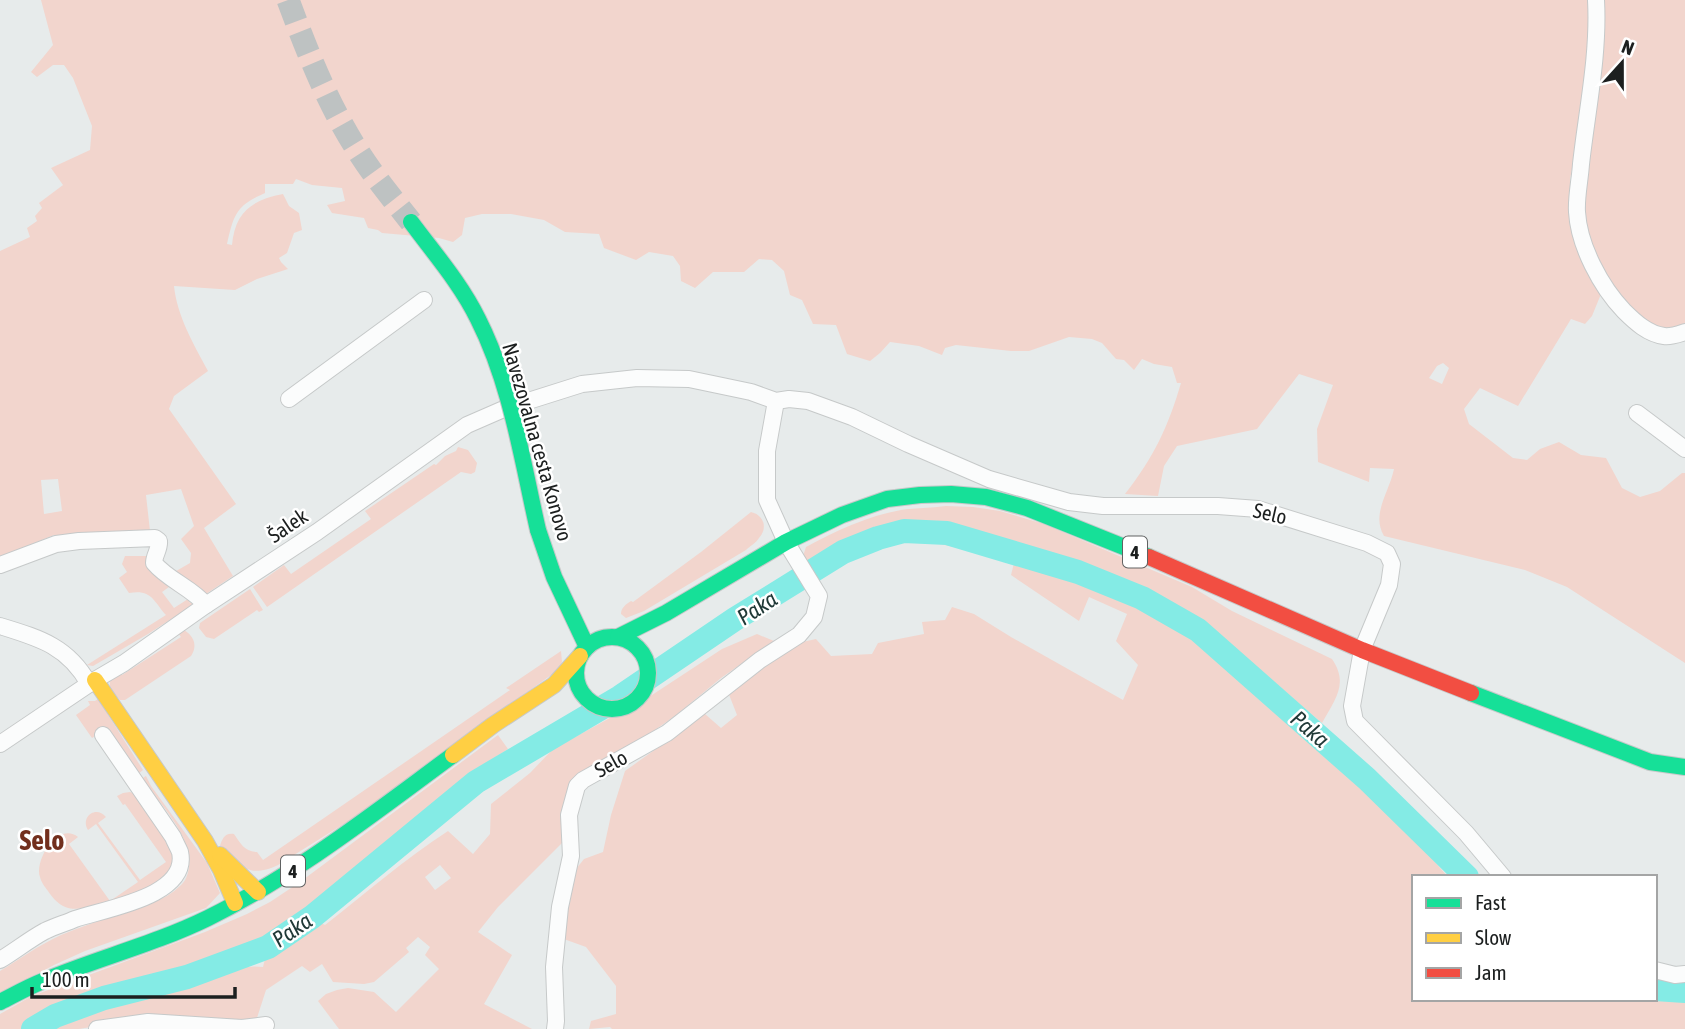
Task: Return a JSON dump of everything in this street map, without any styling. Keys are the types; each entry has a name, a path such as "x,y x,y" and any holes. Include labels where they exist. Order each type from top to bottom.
{"main road":[{"name":"Navezovalna cesta Konovo","path":"411,222 478,318 496,361 514,422 538,530 583,652"},
{"name":"4","path":"0,1002 42,981 206,919 258,892 335,842 493,725 554,685 596,640 618,637 786,542 842,515 887,499 951,494 986,497 1027,508 1218,586 1362,650 1650,762 1685,766"},
{"path":"583,652 576,667 576,678 586,699 596,706 608,709 620,709 632,704 647,684 649,672 643,655 642,634 657,617"},
{"path":"618,637 630,641 643,655"},
{"name":"4","path":"554,685 576,678"},
{"path":"92,682 205,841 235,903"},
{"path":"205,841 258,892"}],"street":[{"path":"1596,0 1592,76 1577,211 1581,241 1615,302 1634,322 1666,337 1685,332"},
{"path":"289,398 424,300"},
{"name":"Selo","path":"506,408 582,384 637,378 689,379 751,392 776,401 808,401 852,417 989,479 1069,502 1103,506 1218,506 1258,509 1367,543 1387,553 1392,564 1389,585 1362,650 1352,706 1355,721 1466,833 1501,875"},
{"path":"776,401 767,451 767,500 786,542"},
{"name":"Šalek","path":"0,744 317,532 467,425 506,408"},
{"path":"1637,413 1685,449"},
{"path":"0,565 56,544 155,538 159,541 159,546 154,555 154,563 162,573 206,605"},
{"name":"Selo","path":"555,1029 554,967 560,907 571,856 569,815 577,786 583,779 667,733 760,660 799,635 814,617 819,596 786,542"},
{"path":"2,629 56,647 72,659 92,682"},
{"path":"0,960 46,931 149,896 163,887 176,872 180,853 173,837 103,734"},
{"path":"1657,970 1675,975 1685,974"},
{"path":"97,1029 148,1022 242,1028 266,1025"}],"shaded area":[{"path":"41,0 1591,0 1591,32 1580,128 1570,179 1570,220 1582,262 1601,294 1592,316 1585,324 1571,319 1518,406 1480,388 1464,409 1469,424 1513,458 1527,460 1540,449 1559,442 1581,455 1606,458 1622,488 1640,497 1660,491 1685,473 1685,663 1567,587 1525,570 1384,536 1380,528 1380,511 1394,469 1370,468 1369,482 1318,462 1317,429 1333,385 1299,374 1257,429 1177,446 1164,466 1158,496 1125,494 1152,454 1171,414 1181,383 1177,383 1172,367 1142,359 1134,370 1124,360 1116,359 1102,343 1092,339 1069,337 1029,351 956,345 945,348 942,355 919,346 890,342 870,361 847,354 836,325 813,324 802,300 790,295 784,271 772,260 759,259 744,272 713,272 695,288 681,281 680,266 673,256 649,252 636,260 604,248 599,234 565,232 544,220 511,214 482,214 465,218 462,235 453,242 439,238 382,233 368,228 364,218 332,213 327,205 345,201 342,188 312,185 296,179 293,184 265,184 265,193 248,202 234,218 227,244 232,245 237,224 247,209 262,200 283,194 289,206 299,213 302,230 294,233 287,253 279,258 288,269 257,279 235,290 174,286 182,319 208,371 174,396 169,409 236,504 204,528 233,576 203,596 171,574 190,563 191,553 181,539 194,526 181,489 146,495 150,531 80,537 54,535 0,557 0,251 30,237 27,228 37,221 35,216 42,208 39,203 63,185 51,168 90,150 92,126 73,78 64,65 53,65 37,77 31,72 53,45","holes":["1443,363 1449,368 1442,384 1429,378 1437,366","58,479 62,511 44,514 41,480"]},
{"path":"1601,0 1685,0 1685,327 1665,331 1649,323 1629,307 1606,276 1585,237 1583,171"},
{"path":"458,447 468,450 477,463 475,472 461,472 267,607 253,587 284,565 291,574 371,519 365,511 436,465"},
{"path":"946,506 1000,511 1044,524 1192,587 1232,611 1332,659 1340,684 1335,699 1322,723 1230,645 1170,606 1096,572 977,534 934,526 902,526 854,542 808,568 803,556 806,547 864,520 901,510"},
{"path":"751,512 762,519 764,526 758,540 746,550 644,611 626,618 621,614 627,603 633,602"},
{"path":"931,536 1006,555 1081,580 1153,612 1231,661 1294,721 1372,788 1446,875 1412,875 1412,1001 1657,1001 1657,996 1685,999 1685,1029 589,1029 591,1021 616,1014 616,986 586,947 561,938 576,869 584,859 603,852 625,771 705,714 721,728 737,715 728,692 752,671 798,643 816,639 831,656 872,654 878,643 924,634 922,622 945,620 952,607 974,614 1123,700 1138,665 1116,641 1127,614 1089,597 1079,621 1011,575 1014,563 931,542"},
{"path":"125,556 150,556 169,582 169,587 162,592 174,608 188,599 190,603 195,600 196,603 93,666 87,665 166,615 147,594 129,593 119,578 127,572 122,564"},
{"path":"250,589 263,610 257,610 214,639 206,637 199,628 200,623"},
{"path":"184,630 194,642 191,656 125,700 120,700 110,688 110,681 118,671 122,675 181,637 178,633"},
{"path":"757,634 774,641 721,678 675,716 568,790 563,809 565,840 498,907 478,932 512,955 484,1004 532,1029 339,1029 318,1001 326,994 348,988 374,992 396,1012 439,969 425,955 430,947 418,937 406,948 409,952 374,982 333,982 322,964 310,972 302,966 266,990 256,1021 120,1022 79,1029 42,1029 54,1021 100,1004 104,1009 189,981 196,985 237,968 263,967 267,951 315,920 325,925 448,831 473,854 490,834 491,804 530,773 553,749 652,695 722,649","holes":["440,865 451,878 435,890 425,877"]},
{"path":"561,651 562,662 558,670 350,820 278,865 259,871 252,870 240,864 220,846 226,835 234,834 243,846 257,852 263,860 510,690 506,688"},
{"path":"98,699 143,770 138,774 105,730 92,738 76,715 90,705 88,701"},
{"path":"498,735 508,749 470,774 342,886 269,938 203,965 89,998 47,1014 23,1029 0,1029 0,1014 32,996 205,932 270,902"},
{"path":"146,776 207,863 220,893 206,908 85,951 0,994 0,971 37,948 68,932 160,900 184,882 189,867 186,844 173,820 141,779"},
{"path":"130,792 148,806 162,828 174,852 171,868 155,886 130,898 86,908 63,906 43,884 39,869 44,852 63,834 71,833 78,837 69,844 110,901 138,882 96,824 88,830 86,821 94,812 106,817 98,823 140,880 166,862 117,796"}],"waterway":[{"name":"Paka","path":"33,1029 55,1016 104,998 187,977 268,947 312,917 476,782 620,697 735,619 843,552 904,531 947,533 1078,572 1142,598 1198,630 1367,779 1465,875"},
{"name":"Paka","path":"1657,989 1685,991"}],"tunnel":[{"path":"288,0 318,76 336,113 369,167 411,222"}],"traffic: fast":[{"path":"411,222 464,293 489,344 507,396 538,530"},
{"path":"618,637 666,613 786,542 842,515 887,499 951,494 986,497 1027,508 1149,557"},
{"path":"538,530 554,577 587,647"},
{"path":"612,637 626,640 638,647 645,659 648,673 645,687 638,699 626,706 612,709 598,706 586,699 579,687 576,673 579,659 586,647 598,640 612,637"},
{"path":"1471,693 1650,762 1685,767"},
{"path":"0,1002 64,973 188,927 241,901 334,842 453,755"}],"traffic: slow":[{"path":"453,755 554,685 580,656"},
{"path":"95,680 205,841 235,903"},
{"path":"220,855 258,892"}],"traffic: jam":[{"path":"1149,557 1362,650 1471,693"}],"district":[{"name":"Selo","path":"42,840"}]}
